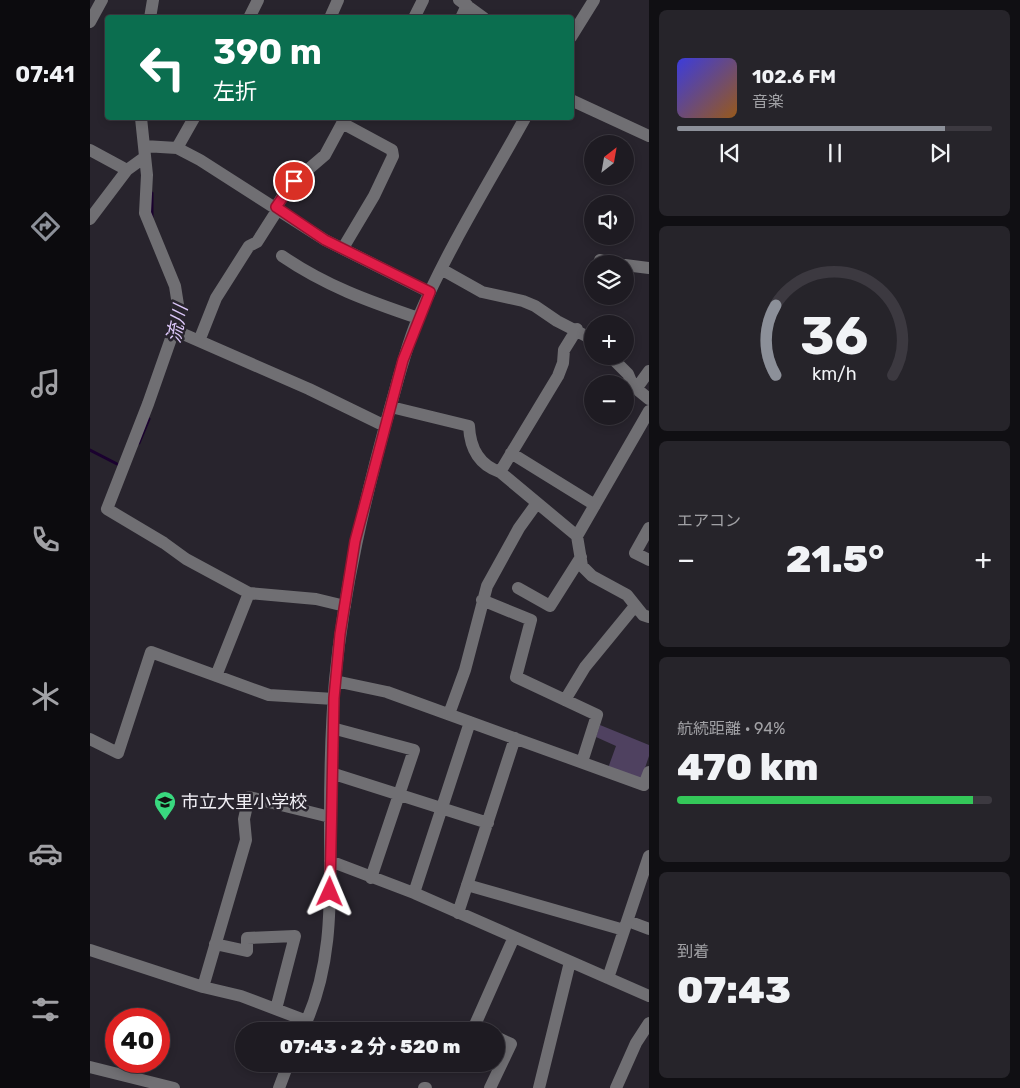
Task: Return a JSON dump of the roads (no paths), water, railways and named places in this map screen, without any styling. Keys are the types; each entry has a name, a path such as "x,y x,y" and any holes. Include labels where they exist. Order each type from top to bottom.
{"street":[{"path":"90,22 102,0"},
{"path":"150,15 153,0"},
{"path":"250,15 258,0"},
{"path":"331,15 338,0"},
{"path":"416,15 423,0"},
{"path":"574,32 594,0"},
{"path":"463,3 480,15"},
{"path":"574,101 649,136"},
{"path":"141,120 147,175 145,213 175,286 178,305 174,330 148,404 107,509 164,543 186,559 250,593 316,600 345,606"},
{"path":"177,148 193,120"},
{"path":"199,341 216,298 249,246 257,242 290,185 325,155 344,120 392,150 393,156 378,188 343,248"},
{"path":"306,1022 320,988 327,952 332,728 335,681 355,541 403,360 418,318 442,269 524,120"},
{"path":"90,219 127,170 145,152 177,148 277,208 325,240 430,292"},
{"path":"90,150 127,170"},
{"path":"282,256 310,275 346,293 418,318"},
{"path":"634,266 649,268"},
{"path":"442,269 482,292 523,301 557,321 584,334"},
{"path":"500,472 558,376 563,363 564,350 577,329"},
{"path":"174,330 309,389 385,426"},
{"path":"619,365 628,374 636,389 649,399"},
{"path":"636,389 649,371"},
{"path":"391,408 469,426 472,450 489,469 500,472 577,536"},
{"path":"649,411 577,536 582,566 592,576 627,595 643,616 649,617"},
{"path":"512,453 595,505"},
{"path":"449,714 465,670 487,586 519,528 537,503"},
{"path":"649,528 635,553 649,560"},
{"path":"518,588 550,606 580,557"},
{"path":"216,676 250,593"},
{"path":"482,600 531,620 516,677 597,715 582,762"},
{"path":"565,700 585,668 635,606"},
{"path":"90,739 118,753 151,652 269,696 334,698"},
{"path":"335,681 387,692 646,786 649,772"},
{"path":"414,893 470,722"},
{"path":"332,728 414,750 371,878"},
{"path":"458,913 515,738"},
{"path":"331,773 488,823"},
{"path":"203,987 246,840 244,819 249,797 330,817"},
{"path":"330,861 414,893 649,996"},
{"path":"608,978 648,864"},
{"path":"467,885 626,926 649,929"},
{"path":"216,944 247,951 247,938 295,936 276,1010"},
{"path":"476,1022 514,937"},
{"path":"90,950 203,987 241,996 276,1010 297,1022"},
{"path":"539,1088 570,962"},
{"path":"616,1088 636,1043 649,1023"},
{"path":"505,1041 511,1044 505,1057"},
{"path":"90,1067 124,1082 174,1088"},
{"path":"280,1088 285,1072"},
{"path":"490,1088 498,1072"}],"waterway":[{"name":"流川","path":"152,193 152,217"},
{"name":"流川","path":"139,443 149,419"},
{"path":"90,450 121,466"}],"place":[{"name":"市立大里小学校","path":"165,821"}]}
